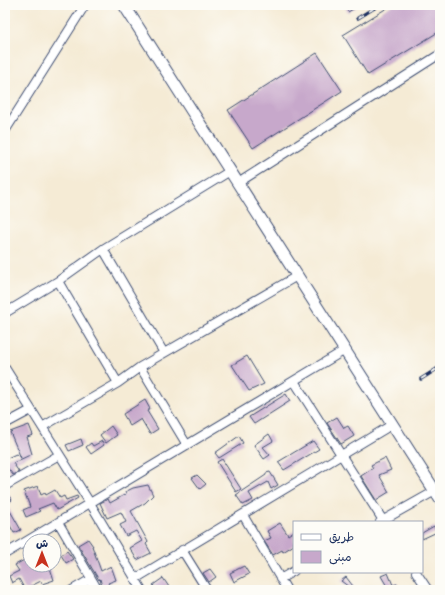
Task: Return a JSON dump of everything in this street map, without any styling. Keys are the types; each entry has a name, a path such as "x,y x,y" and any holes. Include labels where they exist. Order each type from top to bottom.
{"street":[{"path":"5,131 85,5"},
{"path":"124,5 438,495 382,521 294,381"},
{"path":"238,183 440,54"},
{"path":"5,313 58,281 103,250 230,171"},
{"path":"103,250 164,353"},
{"path":"42,427 118,383 140,367 298,276"},
{"path":"58,281 118,383"},
{"path":"5,554 345,350"},
{"path":"140,367 186,445"},
{"path":"5,368 90,503 142,590"},
{"path":"5,424 31,410"},
{"path":"135,578 243,515 393,424"},
{"path":"5,486 59,455"},
{"path":"243,515 287,590"},
{"path":"58,522 98,590"},
{"path":"182,550 207,590"},
{"path":"280,579 293,572"},
{"path":"417,573 428,590"},
{"path":"72,590 92,579"}],"building":[{"path":"344,5 360,5 348,12"},
{"path":"392,5 440,5 440,31 368,75 343,35"},
{"path":"317,53 342,91 253,148 228,110"},
{"path":"247,356 264,384 249,391 232,365"},
{"path":"286,394 290,401 254,424 249,417"},
{"path":"145,400 150,409 147,411 158,429 150,434 141,419 130,426 123,414"},
{"path":"337,417 344,428 348,426 354,436 341,444 327,423"},
{"path":"29,425 33,435 27,437 32,454 13,463 19,472 13,475 6,466 5,459 16,454 21,458 10,432"},
{"path":"111,426 117,435 106,443 100,435"},
{"path":"269,434 273,441 263,447 270,455 264,459 254,445"},
{"path":"239,436 243,443 219,458 215,453"},
{"path":"81,439 83,445 69,451 66,445"},
{"path":"102,441 104,445 91,454 86,447 91,443 93,446"},
{"path":"313,441 319,449 284,470 278,462"},
{"path":"385,458 391,470 379,475 389,492 376,500 361,476 373,468 371,465"},
{"path":"222,459 241,489 236,492 217,462"},
{"path":"270,472 278,485 271,489 268,482 249,493 253,500 243,505 236,495 266,475 266,473"},
{"path":"197,475 206,484 200,489 192,478"},
{"path":"148,485 153,495 145,503 131,511 148,542 146,544 151,553 137,560 130,548 142,541 136,531 126,536 120,525 126,522 121,512 107,518 100,503 108,499 110,503 126,494 125,492 133,488"},
{"path":"38,486 41,495 45,493 46,495 55,490 60,498 64,496 66,500 77,496 78,498 57,510 53,503 38,509 40,511 26,517 23,510 30,507 24,491"},
{"path":"5,491 12,500 5,506"},
{"path":"9,509 21,530 14,533 5,516 5,512"},
{"path":"280,523 288,535 293,532 293,546 283,552 282,550 273,555 264,541 271,538 267,531"},
{"path":"434,526 437,532 423,539 423,532"},
{"path":"88,539 93,546 101,571 111,566 116,580 108,583 112,590 103,590 100,579 99,580 78,545"},
{"path":"67,551 73,559 66,563 62,554"},
{"path":"22,561 22,573 52,573 54,580 42,584 41,581 29,587 31,590 25,590 19,579 12,583 9,576 19,571 15,565"},
{"path":"244,566 249,574 234,582 230,573"},
{"path":"210,569 216,577 209,582 203,573"},
{"path":"388,573 393,585 397,584 400,590 385,590 388,588 381,576"},
{"path":"346,577 356,590 353,590 341,581"},
{"path":"163,578 171,590 157,590 153,585"}],"railway":[{"path":"358,18 379,5"},
{"path":"421,379 440,367"}]}
